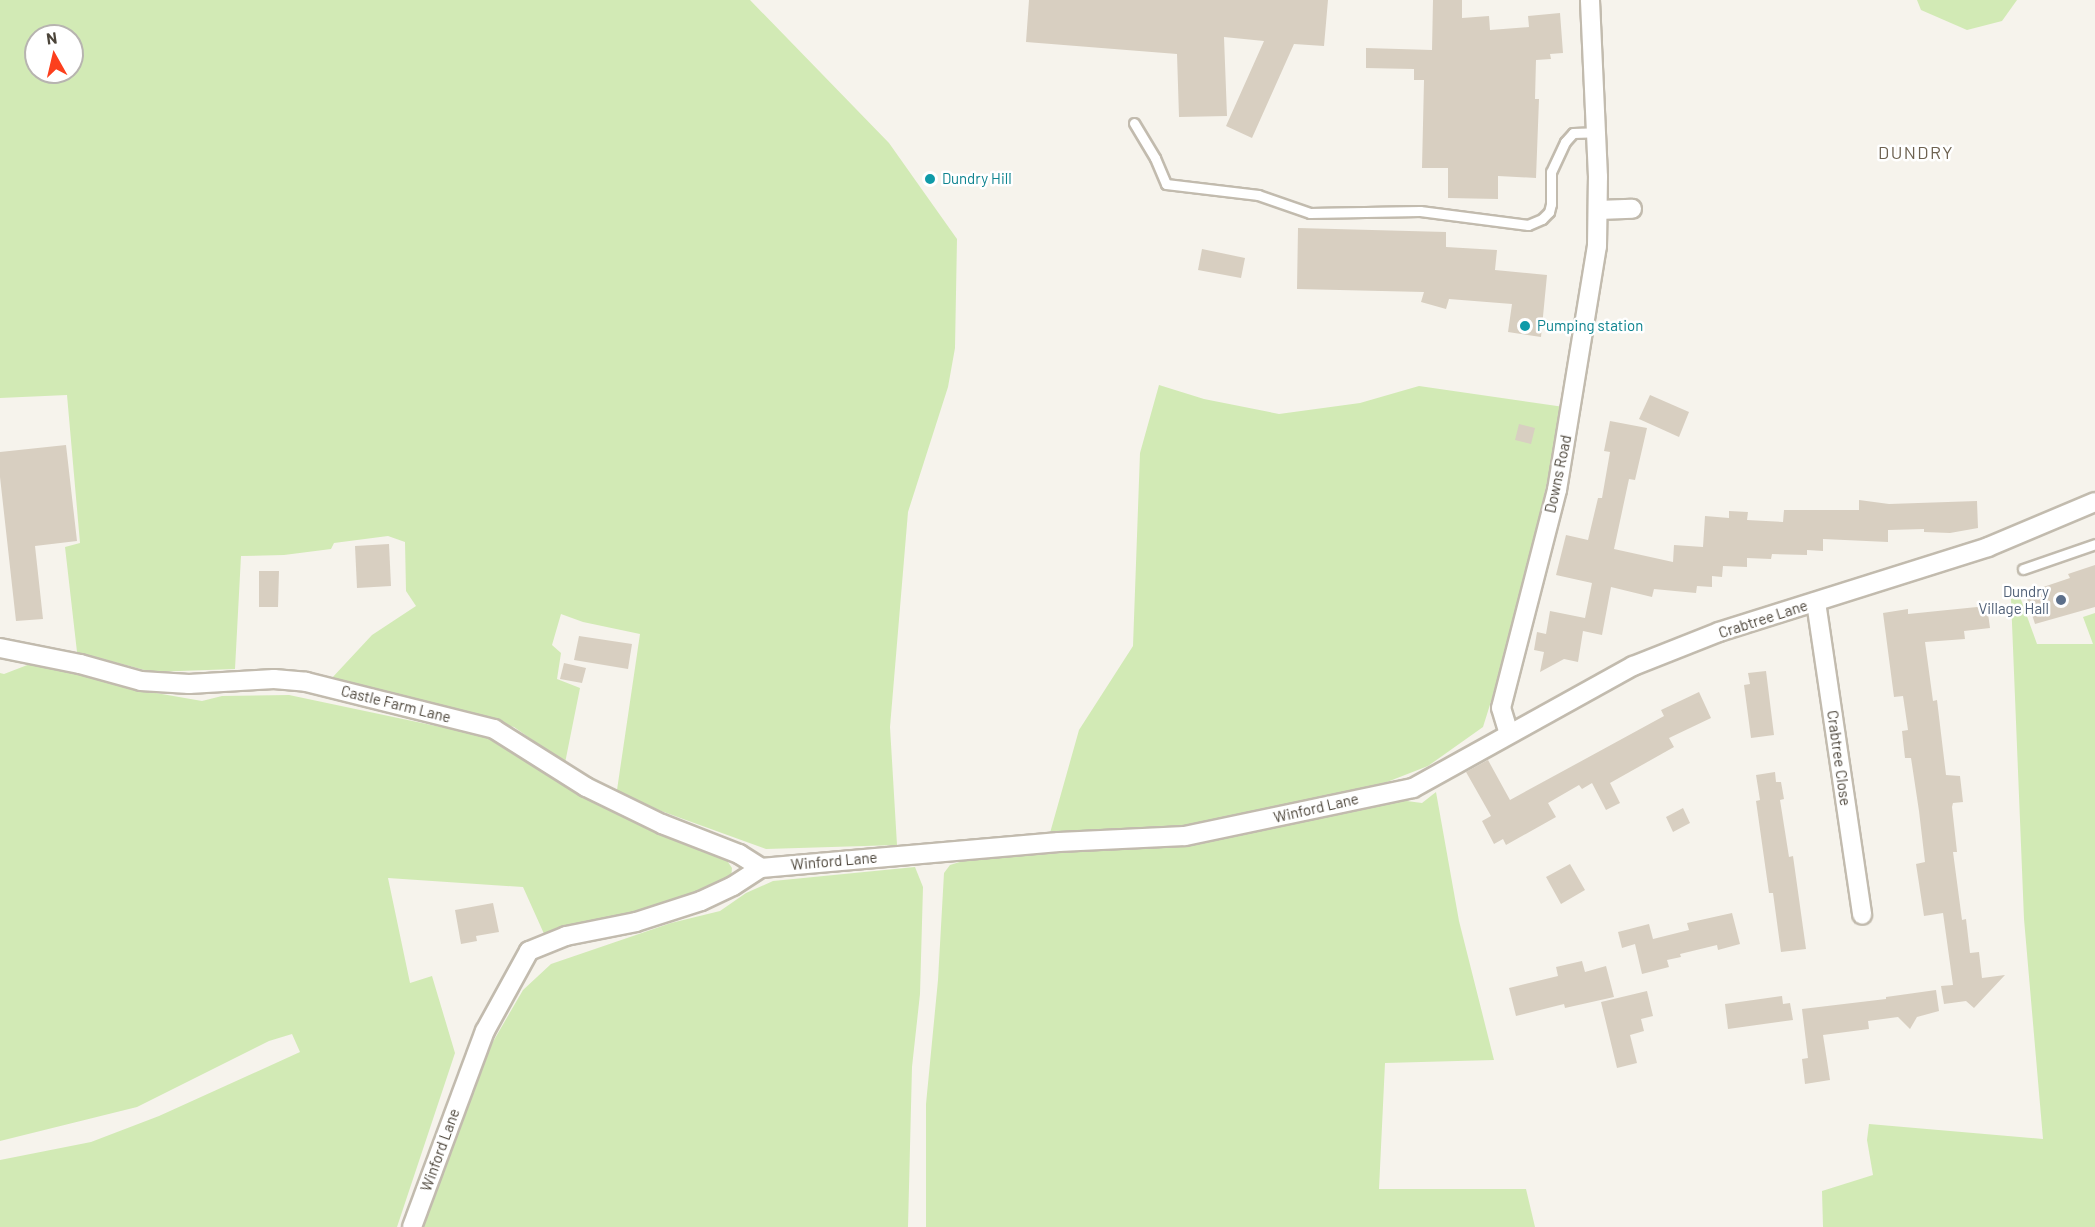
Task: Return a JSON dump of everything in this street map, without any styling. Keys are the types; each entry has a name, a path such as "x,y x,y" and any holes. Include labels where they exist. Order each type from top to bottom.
{"street":[{"name":"Downs Road","path":"1509,734 1502,708 1557,490 1597,246 1596,132 1590,0"},
{"path":"1598,210 1632,209"},
{"name":"Crabtree Lane","path":"1445,770 1633,666 1719,632 1988,547 2095,502"},
{"name":"Crabtree Close","path":"1816,602 1862,915"},
{"name":"Castle Farm Lane","path":"0,648 80,664 141,681 189,684 274,679 306,682 494,729 586,787 662,824 739,854 761,868"},
{"name":"Winford Lane","path":"412,1227 485,1031 529,951 566,936 636,922 701,901 761,868 1059,842 1185,836 1413,788 1445,770"}],"lane":[{"path":"1134,123 1155,158 1166,184 1258,195 1310,213 1420,211 1528,225 1542,219 1549,212 1551,172 1565,142 1574,133 1596,132"},
{"path":"2023,570 2095,544"}],"green space":[{"path":"0,0 750,0 889,143 957,239 955,348 948,387 908,512 890,727 897,845 766,849 650,807 617,790 640,634 583,622 561,614 552,645 561,653 557,679 580,688 565,763 514,727 331,679 372,635 416,606 406,591 405,542 388,536 334,543 331,549 284,555 241,556 235,669 152,672 77,652 65,547 80,543 67,395 0,398"},
{"path":"1917,0 2017,0 2002,21 1967,30 1921,10"},
{"path":"1159,385 1204,399 1279,414 1360,403 1419,386 1564,407 1514,628 1483,727 1428,766 1387,782 1227,819 1181,827 1050,833 1079,730 1133,646 1140,453"},
{"path":"2019,594 2037,644 2093,644 2083,617 2095,613 2095,1227 1823,1227 1822,1191 1873,1175 1867,1140 1869,1124 2043,1139 2024,919 2011,599"},
{"path":"30,664 81,673 133,689 202,701 222,696 289,695 493,738 642,824 726,859 732,868 731,879 665,907 545,936 523,887 388,878 410,983 432,976 455,1053 397,1227 0,1227 0,1160 91,1142 159,1116 300,1052 292,1034 269,1041 137,1107 0,1141 0,673 4,674"},
{"path":"1436,792 1459,921 1494,1060 1385,1063 1379,1189 1526,1189 1535,1227 926,1227 926,1104 938,980 944,873 950,865 966,860 1197,843 1245,834 1372,801 1399,800 1422,803"},
{"path":"915,867 923,887 920,994 912,1067 908,1227 422,1227 456,1128 487,1052 523,990 551,964 671,923 720,911 746,893 773,881"}],"building":[{"path":"1029,0 1328,0 1324,46 1294,44 1252,138 1226,126 1264,41 1224,37 1227,116 1179,117 1177,54 1026,42"},
{"path":"1433,0 1462,0 1462,18 1489,16 1490,30 1529,27 1528,16 1560,13 1563,53 1550,54 1551,59 1536,60 1535,99 1539,99 1536,178 1498,176 1498,199 1448,198 1448,168 1422,168 1424,80 1414,80 1414,69 1366,68 1366,48 1432,50"},
{"path":"1298,228 1446,232 1446,247 1497,250 1495,270 1547,275 1541,337 1508,332 1512,304 1449,299 1446,309 1421,302 1424,292 1297,289"},
{"path":"1202,249 1245,258 1241,278 1198,270"},
{"path":"1650,395 1689,412 1679,437 1639,419"},
{"path":"1610,421 1647,428 1635,480 1629,479 1614,549 1673,562 1674,545 1703,547 1705,516 1729,518 1729,511 1748,512 1747,520 1783,522 1784,510 1859,510 1859,500 1889,504 1977,501 1978,528 1950,533 1924,532 1924,529 1888,530 1888,542 1823,539 1823,551 1807,550 1807,555 1772,554 1771,559 1747,558 1747,567 1723,566 1722,577 1712,576 1712,587 1697,586 1696,593 1654,589 1652,597 1611,587 1602,635 1583,631 1578,662 1564,659 1540,672 1544,652 1534,650 1537,632 1546,634 1550,611 1585,618 1592,583 1556,575 1566,535 1588,540 1598,498 1602,498 1610,452 1604,451"},
{"path":"1519,424 1535,428 1531,444 1515,440"},
{"path":"66,445 77,541 35,546 43,619 16,621 0,477 0,452"},
{"path":"389,544 391,586 357,588 355,546"},
{"name":"Dundry Village Hall","path":"2095,565 2095,607 2035,624 2025,593 2070,578 2068,574"},
{"path":"259,571 279,571 278,607 259,607"},
{"path":"1987,606 1990,628 1964,631 1965,639 1925,642 1933,701 1937,700 1946,775 1960,776 1963,802 1953,803 1952,807 1957,852 1953,852 1962,920 1966,919 1970,953 1979,952 1982,978 2005,975 1974,1008 1966,1001 1944,1004 1941,986 1953,985 1943,913 1924,916 1916,864 1925,862 1919,811 1911,758 1905,758 1902,731 1908,730 1903,696 1894,697 1883,613 1908,609 1908,614"},
{"path":"579,636 632,644 628,669 574,660"},
{"path":"564,663 586,668 582,683 560,679"},
{"path":"1766,671 1774,735 1751,738 1744,685 1750,684 1748,673"},
{"path":"1699,692 1711,718 1669,738 1674,747 1610,783 1620,803 1606,810 1592,783 1582,789 1579,785 1548,803 1556,817 1506,845 1503,839 1494,844 1482,821 1491,816 1466,772 1488,760 1510,800 1664,716 1661,710"},
{"path":"1775,772 1776,782 1781,782 1784,799 1780,800 1789,857 1793,856 1806,949 1781,952 1773,893 1769,893 1756,801 1760,800 1756,775"},
{"path":"1683,808 1690,823 1673,832 1666,817"},
{"path":"1570,864 1585,890 1561,904 1546,877"},
{"path":"493,903 499,932 476,936 477,941 461,944 455,910"},
{"path":"1732,913 1740,944 1718,950 1717,945 1680,954 1681,957 1667,960 1669,967 1642,974 1635,944 1622,948 1618,932 1649,924 1653,939 1689,930 1687,923"},
{"path":"1582,961 1585,972 1606,966 1614,997 1565,1008 1564,1004 1516,1016 1509,988 1558,976 1556,967"},
{"path":"1936,990 1939,1011 1917,1017 1910,1029 1898,1017 1868,1021 1869,1029 1823,1035 1830,1080 1805,1084 1802,1059 1808,1058 1802,1009 1886,999 1886,997"},
{"path":"1647,991 1653,1016 1641,1019 1644,1031 1630,1035 1637,1063 1617,1068 1601,1002"},
{"path":"1782,996 1783,1004 1790,1003 1793,1020 1728,1029 1725,1004"}],"place":[{"name":"Dundry Hill","path":"930,179"},
{"name":"Pumping station","path":"1525,326"},
{"name":"Dundry Village Hall","path":"2061,600"}],"district":[{"name":"DUNDRY","path":"1916,152"}]}
